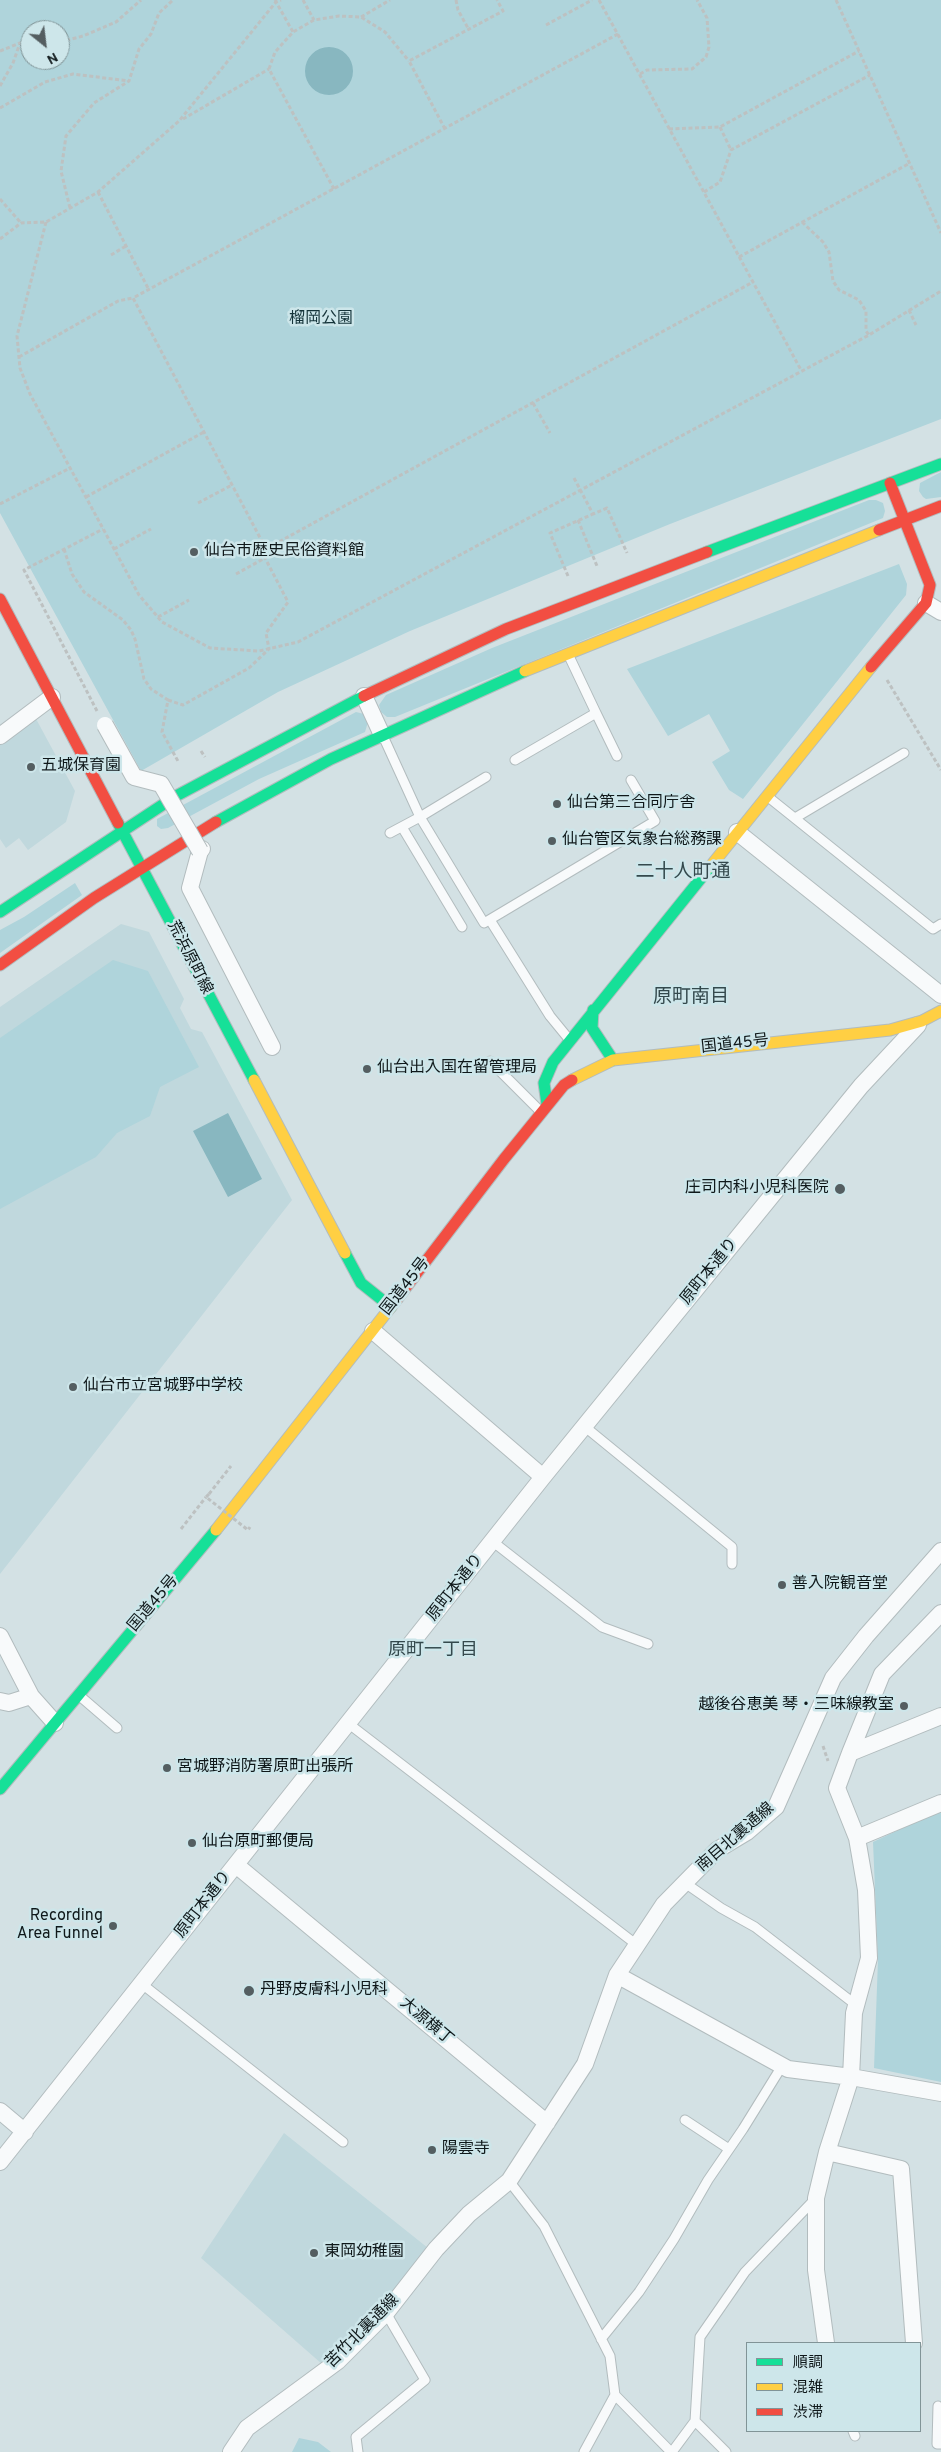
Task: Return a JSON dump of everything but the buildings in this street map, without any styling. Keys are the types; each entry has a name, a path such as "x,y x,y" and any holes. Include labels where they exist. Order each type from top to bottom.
{"main road":[{"path":"0,912 123,829 176,796 248,756 364,696 506,629 941,464"},
{"path":"544,1108 544,1083 553,1062 737,832 872,666 926,603 930,584 890,483"},
{"path":"0,966 142,867 202,830 331,759 382,734 568,653 941,506"},
{"name":"荒浜原町線","path":"0,599 361,1283 391,1307"},
{"path":"593,1010 592,1028 614,1060"},
{"name":"国道45号","path":"0,1789 231,1512 544,1108 574,1077 614,1060 890,1030 922,1021 941,1011"}],"street":[{"path":"926,603 941,612"},
{"path":"364,696 382,734"},
{"path":"0,736 52,697"},
{"path":"104,725 134,776 161,784 201,850 190,888 272,1047"},
{"path":"737,832 941,995"},
{"name":"原町本通り","path":"0,2162 584,1426 861,1086 922,1021"},
{"path":"373,1331 543,1477"},
{"name":"南目北裏通線","path":"509,2181 585,2064 617,1975 664,1904 717,1850 747,1832 776,1807 833,1678 866,1636 939,1560"},
{"path":"826,2342 816,2270 816,2198 827,2152 851,2076 856,2005 869,1958 866,1890 857,1838 837,1788 882,1674 941,1613"},
{"path":"0,1636 31,1696 56,1723"},
{"path":"0,1701 9,1703 31,1696"},
{"path":"850,1753 941,1716"},
{"path":"857,1838 941,1803"},
{"name":"大源横丁","path":"236,1865 547,2123"},
{"path":"617,1975 788,2069 851,2076 941,2093"},
{"path":"0,2111 25,2132"},
{"path":"827,2152 901,2169 914,2342"},
{"name":"苦竹北裏通線","path":"231,2452 247,2428 338,2361 386,2313 436,2249 469,2214 509,2181"}],"lane":[{"path":"568,653 617,756"},
{"path":"515,760 596,713"},
{"path":"382,734 420,817 484,923 655,821 631,780"},
{"path":"795,818 904,753"},
{"path":"390,833 486,777"},
{"path":"767,796 933,929 941,924"},
{"path":"402,827 462,927"},
{"path":"490,920 550,1016 570,1040"},
{"path":"490,1061 544,1108"},
{"path":"584,1426 732,1548 732,1564"},
{"path":"492,1542 602,1627 648,1644"},
{"path":"78,1696 117,1728"},
{"path":"349,1724 637,1945"},
{"path":"685,1883 721,1908 754,1927 856,2005"},
{"path":"142,1984 343,2142"},
{"path":"601,2339 644,2284 674,2240 708,2180 782,2066"},
{"path":"685,2120 729,2150"},
{"path":"509,2181 544,2226 610,2356 615,2395 584,2452"},
{"path":"615,2395 671,2452 695,2421 700,2337 745,2272 816,2198"},
{"path":"358,2452 356,2437 425,2380 386,2313"},
{"path":"938,2406 937,2444 941,2444"},
{"path":"695,2421 726,2452"}],"path":[{"path":"70,39 116,22 141,0"},
{"path":"70,208 61,171 66,136 94,103 129,81 139,49 151,34 159,13 174,0"},
{"path":"0,239 21,223 46,222 98,192 179,121 276,1 281,0"},
{"path":"303,0 314,20"},
{"path":"361,17 390,0"},
{"path":"456,0 458,10 469,30"},
{"path":"409,61 503,11 497,0"},
{"path":"546,25 592,0"},
{"path":"599,0 801,370"},
{"path":"640,74 647,70 692,70 700,64 709,47 707,18 697,0"},
{"path":"836,0 941,233"},
{"path":"276,1 293,32"},
{"path":"179,121 269,69 275,52 293,32 314,20 339,16 361,17 385,32 409,61 445,129"},
{"path":"19,357 118,302 134,298 149,290 618,34"},
{"path":"0,50 20,43"},
{"path":"0,86 13,63 20,43"},
{"path":"670,129 720,126 859,51"},
{"path":"269,69 334,189"},
{"path":"0,108 45,82 73,74 129,81"},
{"path":"704,192 720,182 731,150 870,75"},
{"path":"720,126 731,150"},
{"path":"739,257 910,163"},
{"path":"98,192 149,290"},
{"path":"0,199 21,223"},
{"path":"46,222 17,336 20,368 30,394 139,595 162,622 210,648 259,651 298,642 869,335 941,291"},
{"path":"802,222 823,242 829,252 833,281 839,290 859,300 866,311 866,331 869,335"},
{"path":"110,255 126,246"},
{"path":"266,549 752,282"},
{"path":"134,298 266,549 265,558 288,602 266,633 269,649"},
{"path":"908,310 916,325"},
{"path":"533,402 550,433"},
{"path":"86,498 204,432"},
{"path":"0,504 70,468"},
{"path":"574,478 593,514"},
{"path":"198,503 232,485"},
{"path":"568,576 550,533 607,508 627,554"},
{"path":"578,520 597,566"},
{"path":"103,529 24,570 104,725"},
{"path":"114,549 151,529"},
{"path":"64,549 72,574 84,592 123,620 131,630 144,679 151,689 168,700 183,705 249,668 269,649"},
{"path":"236,574 265,558"},
{"path":"158,617 189,600"},
{"path":"882,674 890,683 941,770"},
{"path":"168,700 162,732 179,763"},
{"path":"181,1529 231,1466"},
{"path":"206,1497 248,1530 250,1527"},
{"path":"814,1720 837,1788"}],"shaded area":[{"path":"329,47 338,49 346,54 351,62 353,71 351,80 346,88 338,93 329,95 320,93 312,88 307,80 305,71 307,62 312,54 320,49"},
{"name":"五城保育園","path":"35,717 75,791 66,822 28,850 19,838 6,848 0,839 0,744"},
{"name":"仙台市立宮城野中学校","path":"121,924 149,932 184,999 180,1008 191,1029 202,1032 292,1200 0,1574 0,1007"},
{"path":"228,1113 262,1179 228,1197 193,1131"},
{"name":"東岡幼稚園","path":"284,2133 428,2248 382,2308 322,2364 201,2258"}],"green space":[{"name":"榴岡公園","path":"0,0 941,0 941,419 670,524 410,631 278,692 141,771 0,513"},
{"path":"941,472 941,497 926,499 919,491 920,483"},
{"path":"869,500 883,503 885,511 883,518 395,717 387,717 381,712 379,705 386,695 492,648"},
{"path":"899,564 907,584 906,595 743,799 729,790 712,762 730,751 709,714 668,736 627,669"},
{"path":"356,712 364,714 368,722 365,732 259,779 168,828 161,829 157,826 157,819"},
{"path":"75,883 82,895 0,953 0,930 24,917"},
{"path":"113,960 148,971 199,1067 160,1087 150,1116 117,1133 96,1157 0,1209 0,1038"},
{"path":"941,1810 941,2082 874,2068 878,1960 873,1842"},
{"path":"299,2438 318,2442 331,2452 292,2452"}],"traffic: fast":[{"path":"707,552 941,464"},
{"path":"216,822 331,759 525,671"},
{"path":"0,912 176,796 364,696"},
{"path":"118,823 254,1080"},
{"path":"547,1104 544,1083 553,1062 710,867"},
{"path":"593,1010 592,1028 613,1060"},
{"path":"345,1253 361,1283 391,1307"},
{"path":"0,1789 216,1530"}],"traffic: slow":[{"path":"525,671 879,530"},
{"path":"710,867 871,667"},
{"path":"572,1080 613,1060 890,1030 922,1021 941,1011"},
{"path":"254,1080 345,1253"},
{"path":"216,1530 397,1299"}],"traffic: jam":[{"path":"871,667 926,603 930,585 890,483"},
{"path":"879,530 941,506"},
{"path":"364,696 506,629 707,552"},
{"path":"0,599 118,823"},
{"path":"0,965 94,898 216,822"},
{"path":"397,1299 504,1159 564,1085 572,1080"}],"place":[{"name":"仙台市歴史民俗資料館","path":"194,552"},
{"name":"五城保育園","path":"31,767"},
{"name":"仙台第三合同庁舎","path":"557,804"},
{"name":"仙台管区気象台総務課","path":"552,841"},
{"name":"仙台出入国在留管理局","path":"367,1069"},
{"name":"庄司内科小児科医院","path":"840,1189"},
{"name":"仙台市立宮城野中学校","path":"73,1387"},
{"name":"善入院観音堂","path":"782,1585"},
{"name":"越後谷恵美 琴・三味線教室","path":"904,1706"},
{"name":"宮城野消防署原町出張所","path":"167,1768"},
{"name":"仙台原町郵便局","path":"192,1843"},
{"name":"Recording Area Funnel","path":"113,1926"},
{"name":"丹野皮膚科小児科","path":"249,1991"},
{"name":"陽雲寺","path":"432,2150"},
{"name":"東岡幼稚園","path":"314,2253"}],"district":[{"name":"二十人町通","path":"683,873"},
{"name":"原町南目","path":"691,998"},
{"name":"原町一丁目","path":"433,1651"}]}
